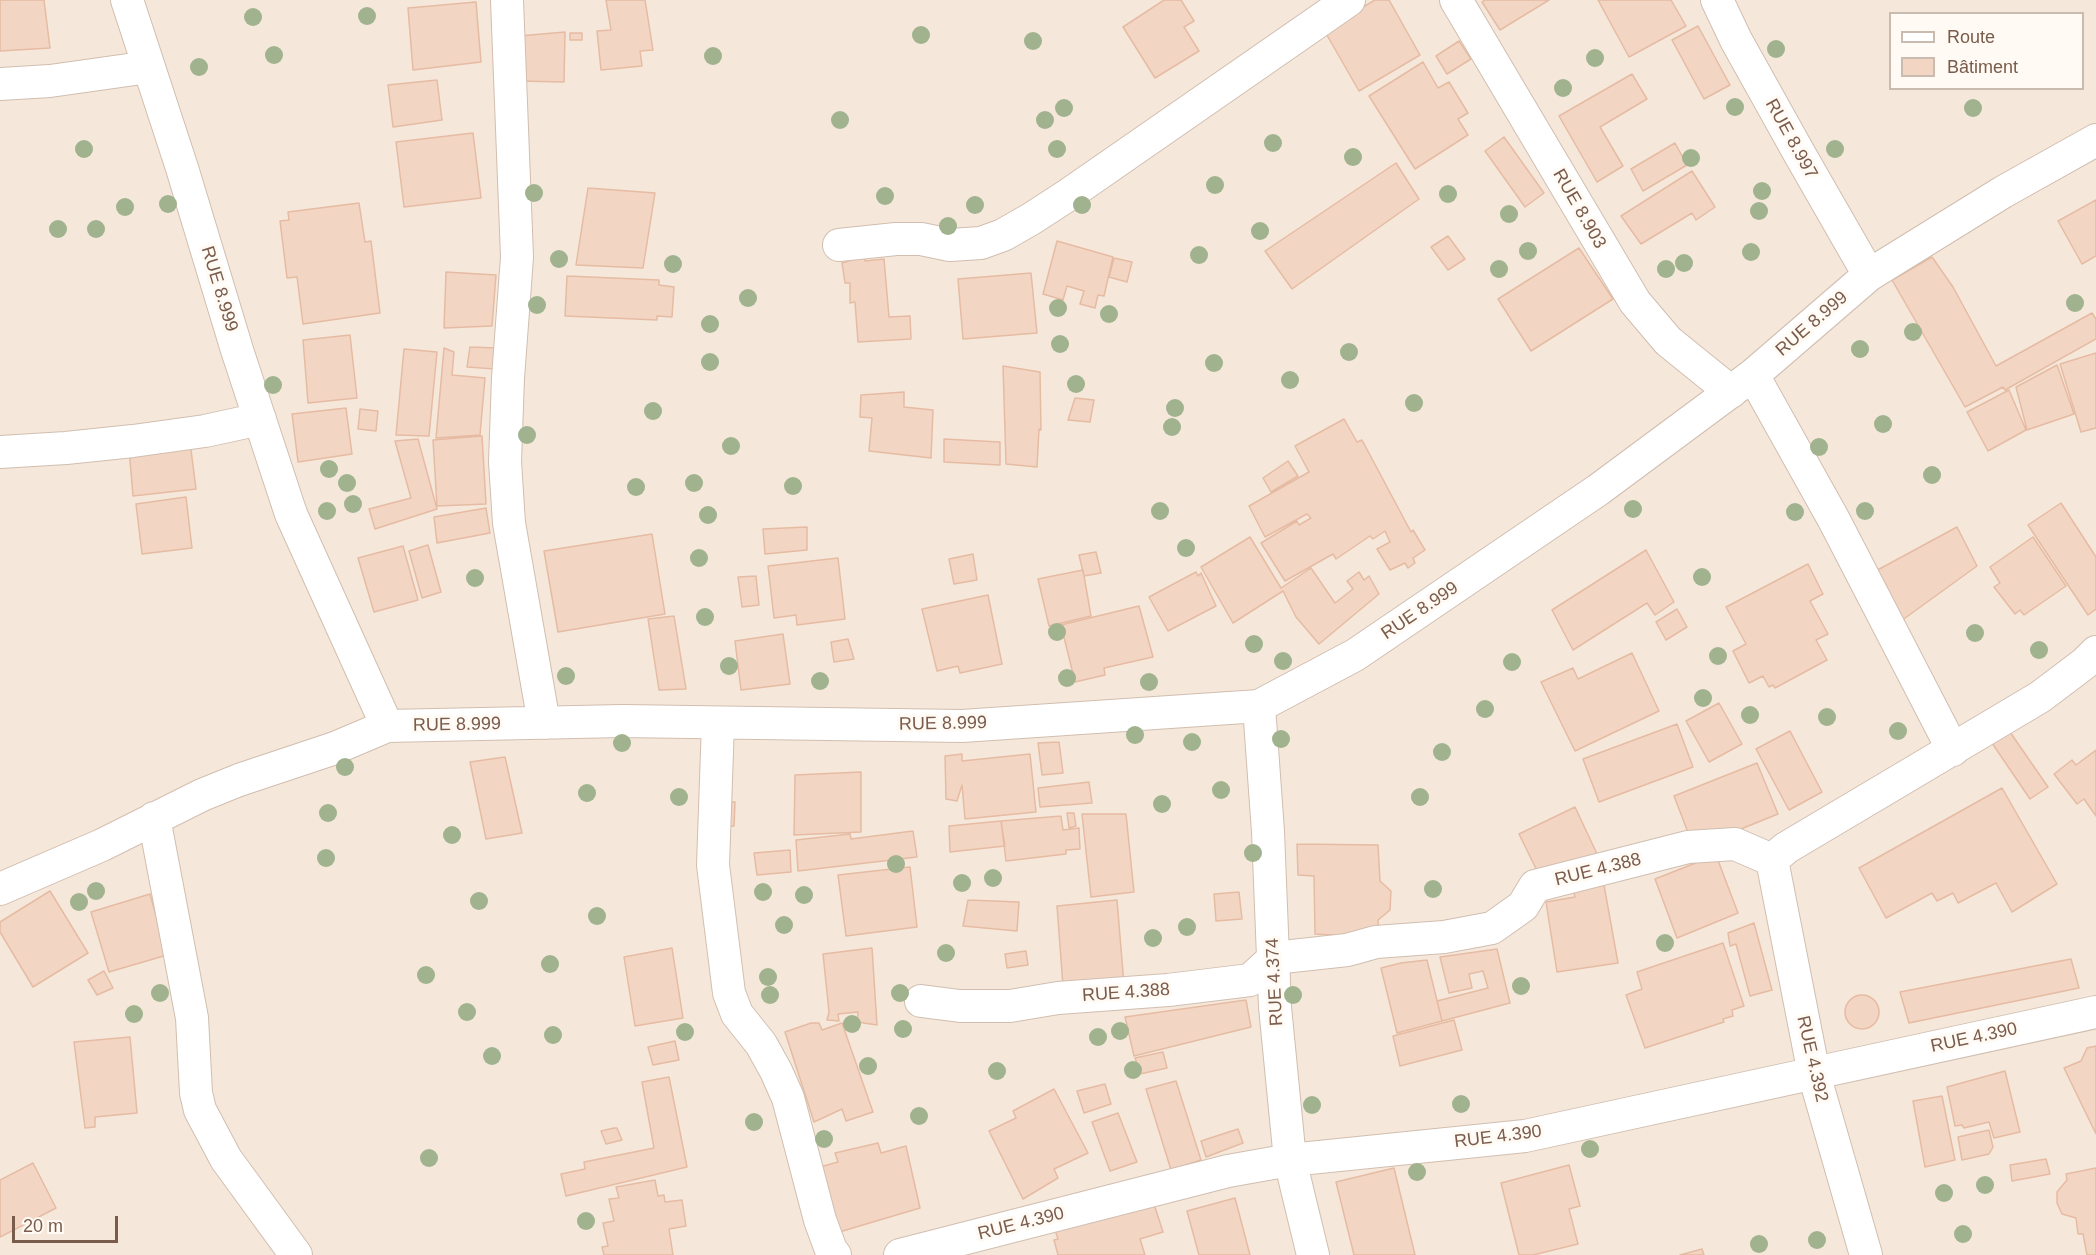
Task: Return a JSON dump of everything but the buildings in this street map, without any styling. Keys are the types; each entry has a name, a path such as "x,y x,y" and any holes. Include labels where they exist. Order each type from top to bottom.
{"street":[{"name":"RUE 8.999","path":"126,0 291,514 387,726 624,721 963,726 1259,706 1355,655 1598,490 1742,384 1869,275 2003,192 2096,140"},
{"path":"507,0 517,256 508,378 505,462 509,523 544,723"},
{"path":"839,245 896,239 921,239 950,245 981,243 1004,235 1068,195 1349,0"},
{"name":"RUE 8.903","path":"1456,0 1635,302 1668,341 1742,384"},
{"name":"RUE 8.997","path":"1717,0 1736,40 1869,275"},
{"path":"0,84 51,81 149,67"},
{"path":"1742,384 1834,520 1953,750"},
{"path":"0,452 133,441 205,431 260,420"},
{"path":"1772,860 1786,848 2040,697 2096,652"},
{"name":"RUE 4.374","path":"1259,706 1275,1007 1290,1160 1313,1255"},
{"path":"718,723 713,865 729,993 737,1014 761,1044 777,1071 788,1098 820,1220 835,1255"},
{"path":"0,889 102,845 154,818 238,780 306,758 387,726"},
{"path":"154,818 192,1018 196,1093 200,1110 226,1159 296,1255"},
{"name":"RUE 4.388","path":"921,1001 960,1006 1010,1006 1058,998 1168,990 1250,980 1274,958 1347,950 1376,942 1444,938 1492,928 1523,906 1535,886 1688,847 1735,844 1772,860"},
{"name":"RUE 4.392","path":"1772,860 1814,1074 1866,1255"},
{"name":"RUE 4.390","path":"900,1255 1228,1171 1290,1160 1526,1136 2096,1012"}],"shaded area":[{"path":"0,0 2096,0 2096,1255 0,1255"}]}
